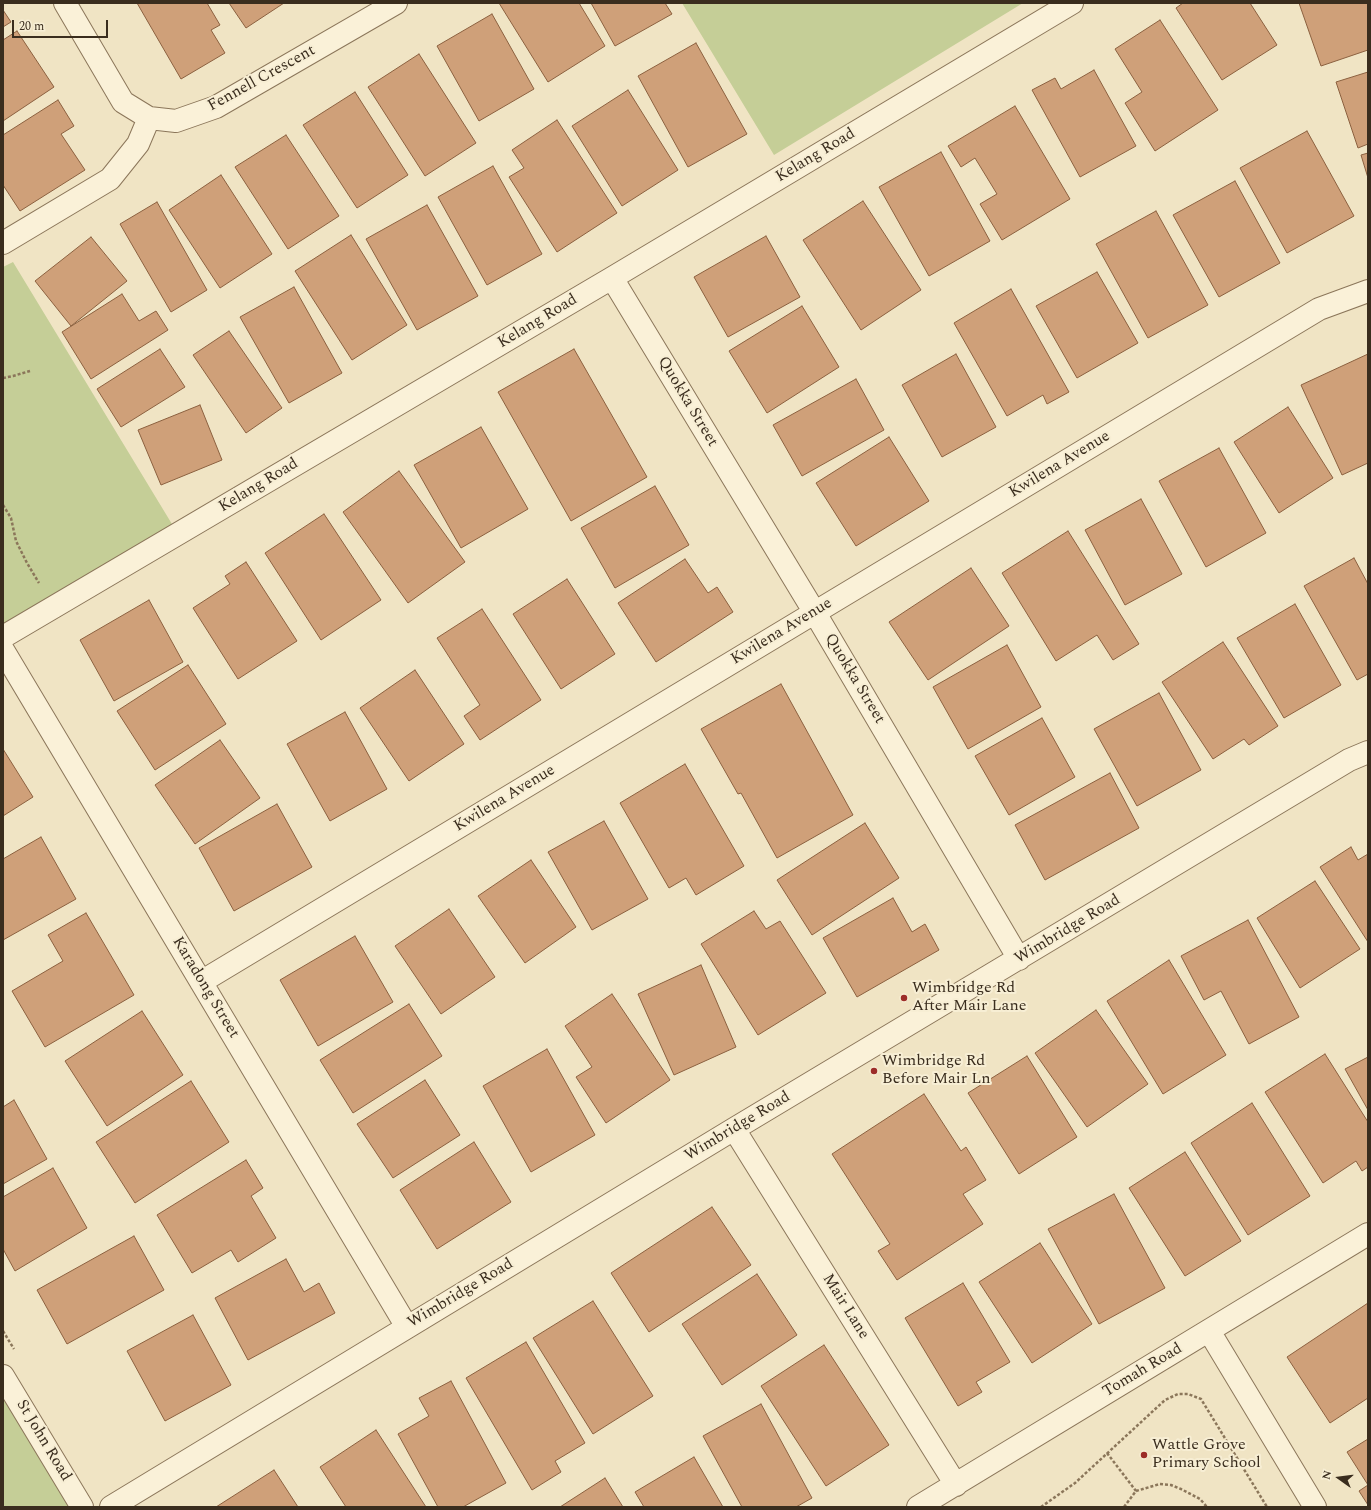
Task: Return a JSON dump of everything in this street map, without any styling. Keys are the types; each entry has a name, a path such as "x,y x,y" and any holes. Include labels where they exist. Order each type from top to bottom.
{"street":[{"path":"3,243 110,179 138,144 149,118 123,102 64,3"},
{"name":"Fennell Crescent","path":"149,118 176,121 216,107 396,3"},
{"name":"Kelang Road","path":"3,637 612,278 1072,3"},
{"name":"Quokka Street","path":"612,278 815,613 1019,959"},
{"name":"Kwilena Avenue","path":"200,982 1319,309 1368,291"},
{"name":"Karadong Street","path":"3,650 407,1327"},
{"name":"Wimbridge Road","path":"111,1507 734,1129 1342,764 1368,752"},
{"name":"Mair Lane","path":"734,1129 956,1484"},
{"name":"Tomah Road","path":"918,1507 1368,1234"},
{"path":"1209,1331 1315,1507"},
{"name":"St John Road","path":"3,1376 82,1507"}],"path":[{"path":"3,378 30,370"},
{"path":"3,505 11,518 16,541 27,563 35,578 56,606"},
{"path":"1041,1507 1075,1483 1165,1400 1178,1394 1188,1394 1200,1399 1267,1507"},
{"path":"1107,1453 1136,1491"},
{"path":"1124,1507 1136,1491 1160,1484 1171,1485 1200,1499 1207,1507"}],"green space":[{"path":"682,3 1023,3 774,155"},
{"path":"13,262 178,534 3,639 3,267"},
{"path":"3,1371 91,1507 3,1507"}],"building":[{"path":"137,3 207,3 220,25 211,30 225,53 181,79"},
{"path":"229,3 284,3 246,28"},
{"path":"499,3 579,3 605,46 548,82"},
{"path":"591,3 665,3 672,14 615,46"},
{"path":"1183,3 1250,3 1277,45 1222,80 1176,8"},
{"path":"1299,3 1368,3 1368,50 1321,66"},
{"path":"3,10 11,22 3,27"},
{"path":"492,14 534,89 479,121 437,46"},
{"path":"1160,20 1218,110 1155,151 1125,103 1142,92 1115,49"},
{"path":"17,31 54,87 3,121 3,40"},
{"path":"696,43 747,134 688,167 638,76"},
{"path":"419,54 476,143 425,176 368,87"},
{"path":"1094,70 1136,146 1080,177 1032,90 1055,78 1061,89"},
{"path":"1368,72 1368,144 1358,148 1336,82"},
{"path":"628,90 678,170 622,206 572,126"},
{"path":"355,92 408,175 357,208 303,125"},
{"path":"58,100 74,126 61,134 85,170 20,211 3,185 3,135"},
{"path":"1015,106 1070,199 1002,240 980,204 997,194 975,158 961,167 948,146"},
{"path":"557,120 617,213 557,252 509,177 524,168 512,150"},
{"path":"1307,131 1354,216 1287,253 1240,168"},
{"path":"286,135 339,216 288,249 235,167"},
{"path":"941,152 990,241 929,276 879,187"},
{"path":"1368,153 1368,178 1361,155"},
{"path":"493,166 542,254 487,285 438,197"},
{"path":"221,175 272,254 220,288 169,210"},
{"path":"1235,181 1280,263 1219,297 1173,215"},
{"path":"863,201 921,290 861,330 803,240"},
{"path":"157,202 207,290 171,312 120,224"},
{"path":"427,205 478,296 417,330 366,239"},
{"path":"1156,211 1208,305 1148,338 1096,244"},
{"path":"351,235 407,325 352,360 295,271"},
{"path":"766,236 800,297 728,337 694,277"},
{"path":"91,237 127,281 71,326 35,281"},
{"path":"1097,272 1138,343 1077,378 1036,306"},
{"path":"294,287 342,373 289,403 240,317"},
{"path":"1011,289 1069,392 1047,404 1043,395 1007,416 954,323"},
{"path":"122,294 139,321 156,311 168,330 91,379 62,332"},
{"path":"802,306 839,367 767,413 729,351"},
{"path":"229,331 282,408 246,433 193,355"},
{"path":"160,349 185,387 121,427 97,389"},
{"path":"574,349 647,477 571,521 498,392"},
{"path":"956,354 996,427 942,457 902,385"},
{"path":"1368,354 1368,463 1342,475 1301,385"},
{"path":"856,379 884,430 802,476 773,425"},
{"path":"200,405 222,460 161,485 138,430"},
{"path":"1288,407 1333,478 1279,513 1234,442"},
{"path":"481,427 528,509 461,548 414,465"},
{"path":"889,437 929,501 856,546 816,483"},
{"path":"1219,448 1266,533 1206,567 1159,481"},
{"path":"399,471 465,562 408,603 343,512"},
{"path":"655,486 689,545 615,588 581,528"},
{"path":"1141,499 1182,574 1125,605 1085,530"},
{"path":"324,514 381,600 321,640 265,553"},
{"path":"1068,531 1139,644 1113,660 1097,635 1056,661 1002,573"},
{"path":"1354,558 1368,584 1368,674 1357,680 1304,586"},
{"path":"685,559 708,593 717,587 733,612 656,662 618,603"},
{"path":"246,562 297,641 238,679 193,608 230,584 225,576"},
{"path":"971,568 1009,626 928,680 889,622"},
{"path":"567,579 615,654 561,689 513,614"},
{"path":"149,600 183,662 114,701 80,640"},
{"path":"1295,604 1341,685 1284,718 1237,638"},
{"path":"482,609 541,700 480,740 464,716 480,705 437,638"},
{"path":"1223,642 1278,726 1249,745 1244,739 1213,759 1162,682"},
{"path":"1007,645 1041,707 968,749 933,687"},
{"path":"188,665 226,724 155,770 117,711"},
{"path":"415,670 464,744 409,781 360,708"},
{"path":"781,684 853,815 777,858 741,793 738,794 701,729"},
{"path":"1159,693 1201,770 1137,806 1094,729"},
{"path":"345,712 387,789 330,821 287,744"},
{"path":"1042,718 1075,777 1009,815 975,756"},
{"path":"220,740 260,798 195,844 155,785"},
{"path":"3,749 33,797 3,816"},
{"path":"685,764 744,866 696,895 686,878 669,888 620,803"},
{"path":"1110,773 1139,828 1045,880 1015,825"},
{"path":"277,804 312,867 234,911 199,848"},
{"path":"604,821 648,899 592,930 548,852"},
{"path":"865,823 899,878 812,935 777,880"},
{"path":"41,837 76,899 3,940 3,859"},
{"path":"1351,847 1358,860 1368,854 1368,942 1320,867"},
{"path":"531,860 576,927 525,963 478,896"},
{"path":"1315,881 1360,949 1300,988 1257,918"},
{"path":"893,898 912,932 925,924 939,950 857,997 823,938"},
{"path":"449,909 495,977 441,1014 395,946"},
{"path":"754,911 766,929 780,921 826,993 758,1035 701,944"},
{"path":"86,913 134,995 45,1047 12,991 63,961 48,935"},
{"path":"1248,920 1299,1017 1249,1044 1221,991 1204,1000 1181,956"},
{"path":"355,936 393,1002 318,1046 280,980"},
{"path":"1169,960 1226,1055 1163,1094 1107,1001"},
{"path":"701,965 736,1047 674,1075 638,994"},
{"path":"612,994 670,1080 606,1123 576,1077 592,1067 565,1026"},
{"path":"409,1004 442,1056 353,1113 320,1060"},
{"path":"1096,1010 1148,1084 1087,1127 1035,1053"},
{"path":"142,1011 183,1075 107,1126 65,1061"},
{"path":"547,1049 595,1135 531,1172 483,1086"},
{"path":"1325,1054 1368,1122 1368,1167 1362,1171 1356,1161 1323,1183 1265,1092"},
{"path":"1027,1056 1077,1137 1019,1174 968,1093"},
{"path":"1368,1057 1368,1110 1345,1069"},
{"path":"425,1080 460,1135 393,1178 357,1124"},
{"path":"191,1081 229,1142 135,1203 96,1142"},
{"path":"924,1094 961,1151 966,1147 986,1180 963,1194 983,1224 897,1280 878,1251 890,1244 832,1154"},
{"path":"14,1100 47,1159 3,1184 3,1107"},
{"path":"1252,1103 1310,1196 1248,1235 1191,1143"},
{"path":"474,1142 511,1202 437,1249 400,1190"},
{"path":"1185,1152 1241,1241 1185,1276 1129,1188"},
{"path":"246,1160 263,1188 251,1196 276,1238 238,1262 231,1250 192,1273 157,1215"},
{"path":"53,1168 87,1228 15,1271 3,1249 3,1197"},
{"path":"1114,1194 1165,1288 1099,1324 1048,1229"},
{"path":"712,1207 751,1265 649,1332 611,1273"},
{"path":"134,1236 164,1290 67,1344 37,1290"},
{"path":"1040,1243 1092,1324 1032,1363 979,1282"},
{"path":"286,1259 304,1292 319,1283 335,1313 248,1360 215,1298"},
{"path":"757,1274 797,1335 722,1385 682,1324"},
{"path":"963,1283 1010,1362 976,1382 982,1392 958,1406 905,1318"},
{"path":"593,1301 653,1396 593,1434 533,1338"},
{"path":"1368,1303 1368,1398 1330,1423 1287,1357"},
{"path":"193,1315 231,1385 165,1421 127,1351"},
{"path":"526,1342 585,1443 555,1461 561,1472 532,1490 466,1378"},
{"path":"824,1345 889,1445 826,1486 761,1386"},
{"path":"451,1381 506,1483 463,1507 438,1507 398,1434 429,1416 419,1398"},
{"path":"761,1404 812,1498 796,1507 742,1507 703,1436"},
{"path":"376,1430 426,1507 346,1507 320,1467"},
{"path":"1368,1439 1368,1485 1347,1452"},
{"path":"694,1457 723,1507 644,1507 635,1492"},
{"path":"274,1470 298,1507 216,1507"},
{"path":"605,1478 623,1507 560,1507"},
{"path":"1368,1485 1368,1505 1359,1491"}],"place":[{"name":"Wimbridge Rd After Mair Lane","path":"904,998"},
{"name":"Wimbridge Rd Before Mair Ln","path":"874,1071"},
{"name":"Wattle Grove Primary School","path":"1144,1455"}]}
